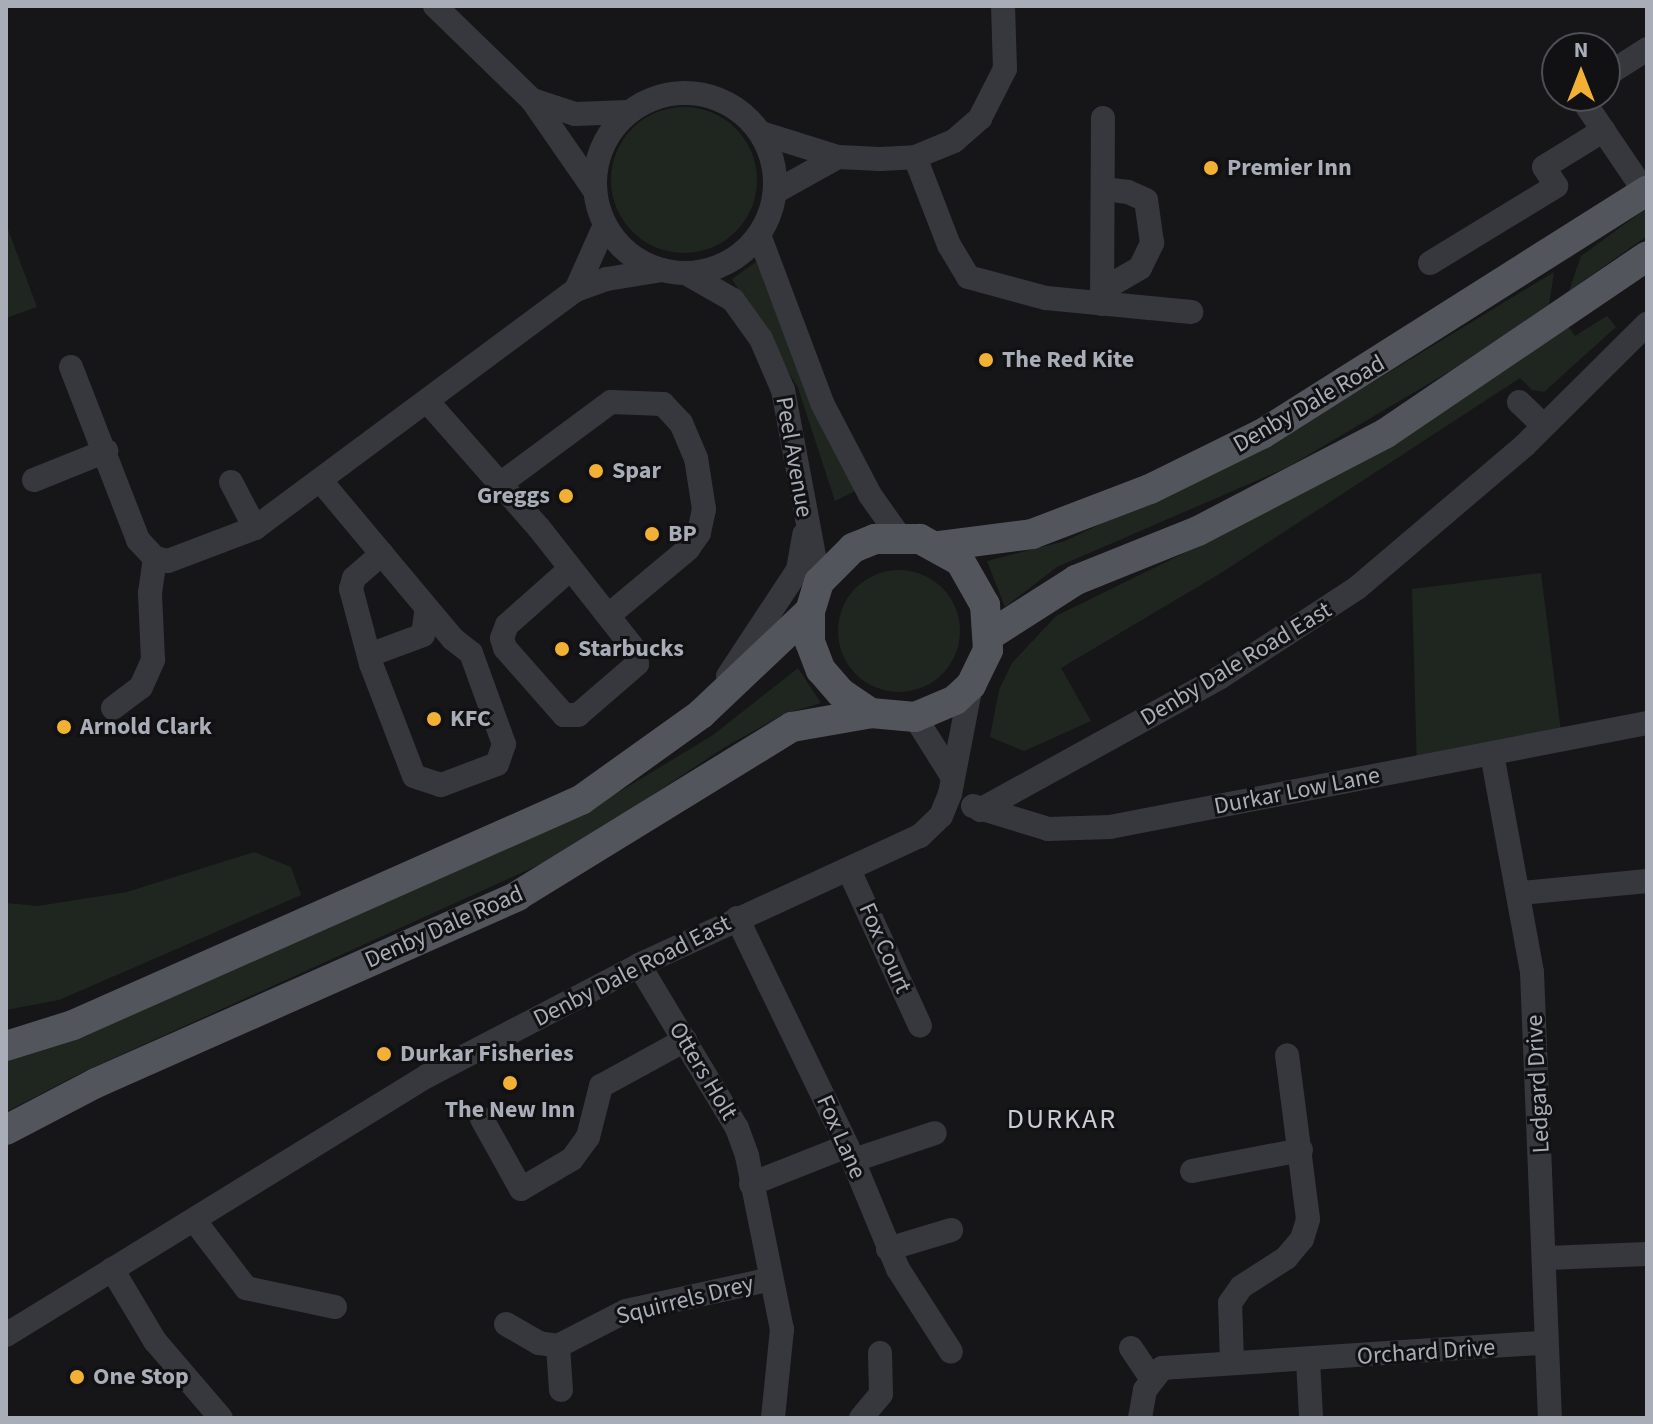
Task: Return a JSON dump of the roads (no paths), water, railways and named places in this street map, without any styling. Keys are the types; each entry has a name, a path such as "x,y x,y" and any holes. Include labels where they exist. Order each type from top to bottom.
{"main road":[{"name":"Denby Dale Road","path":"871,713 841,693 821,670 810,642 810,611 819,582 853,548 899,536 940,546 1032,534 1150,489 1262,434 1646,191"},
{"path":"990,635 1076,580 1198,531 1386,433 1647,256"},
{"path":"915,717 936,711 971,685 983,666 990,635 976,582 940,546"},
{"name":"Denby Dale Road","path":"6,1046 87,1019 581,800 701,714 810,611"},
{"name":"Denby Dale Road","path":"6,1130 96,1083 517,896 792,727 871,713 915,717"}],"street":[{"path":"435,6 532,100 595,191 605,225 629,253 662,270"},
{"path":"761,133 838,157 915,157 954,141 980,118 1005,69 1003,6"},
{"path":"1621,66 1647,49"},
{"path":"71,367 138,540 155,558 180,558 255,528 576,290 607,279 662,270 686,273 727,263 759,235 775,192 774,161 761,133 728,102 699,93 654,97 628,112 601,148 595,191"},
{"path":"532,100 575,114 628,112"},
{"path":"1591,112 1646,191"},
{"path":"1102,297 1103,118"},
{"path":"1430,263 1556,186 1544,167 1604,130"},
{"path":"775,192 838,157"},
{"path":"915,157 949,245 968,277 1046,298 1102,297 1191,312"},
{"path":"1102,297 1140,268 1152,243 1146,200 1128,192 1103,189"},
{"path":"576,290 605,225"},
{"name":"Peel Avenue","path":"759,235 822,403 870,495 899,536"},
{"name":"Peel Avenue","path":"686,273 733,300 761,339 783,390 795,437 806,521 819,582"},
{"name":"Denby Dale Road East","path":"980,810 1290,637 1357,588 1543,425 1647,324"},
{"path":"427,401 500,484 609,615 635,650 637,664 578,715 564,715 505,648 502,638 507,625 570,569"},
{"path":"500,484 611,402 663,404 681,423 696,458 704,509 699,533 688,549 609,615"},
{"path":"1519,402 1543,425"},
{"path":"34,480 106,451"},
{"path":"320,480 382,554 427,608 471,653 504,744 497,764 441,785 414,776 351,589 354,578 382,554"},
{"path":"231,482 255,528"},
{"path":"701,714 798,570 806,521"},
{"path":"113,708 141,687 153,660 150,593 155,558"},
{"path":"372,654 423,635 427,608"},
{"name":"Denby Dale Road East","path":"6,1335 427,1076 639,965 920,836 941,816 951,785 971,685"},
{"path":"915,717 951,785"},
{"name":"Durkar Low Lane","path":"951,785 980,810 1048,829 1110,827 1647,723"},
{"name":"Ledgard Drive","path":"1492,754 1521,893 1532,972 1547,1258 1543,1343 1550,1418"},
{"name":"Fox Court","path":"849,870 920,1026"},
{"path":"1521,893 1647,881"},
{"name":"Fox Lane","path":"737,918 851,1153 888,1249 951,1352"},
{"name":"Otters Holt","path":"639,965 737,1128 782,1329 773,1418"},
{"path":"482,1119 521,1189 572,1159 588,1137 601,1086 685,1040"},
{"path":"1232,1362 1230,1303 1241,1287 1286,1258 1302,1239 1308,1219 1287,1055"},
{"path":"751,1184 851,1153 935,1133"},
{"path":"1192,1171 1301,1150"},
{"path":"194,1220 246,1288 335,1307"},
{"path":"888,1249 951,1230"},
{"path":"1547,1258 1647,1254"},
{"path":"112,1269 155,1341 221,1418"},
{"name":"Squirrels Drey","path":"558,1346 626,1311 771,1279"},
{"path":"506,1324 539,1343 558,1346 561,1390"},
{"name":"Orchard Drive","path":"1152,1379 1162,1368 1201,1363 1308,1360 1543,1343"},
{"path":"1131,1348 1152,1379 1140,1418"},
{"path":"861,1418 881,1394 880,1353"},
{"path":"1308,1360 1311,1418"}],"place":[{"name":"Premier Inn","path":"1211,168"},
{"name":"The Red Kite","path":"986,360"},
{"name":"Spar","path":"596,471"},
{"name":"Greggs","path":"566,496"},
{"name":"BP","path":"652,534"},
{"name":"Starbucks","path":"562,649"},
{"name":"KFC","path":"434,719"},
{"name":"Arnold Clark","path":"64,727"},
{"name":"Durkar Fisheries","path":"384,1054"},
{"name":"The New Inn","path":"510,1083"},
{"name":"One Stop","path":"77,1377"}],"district":[{"name":"DURKAR","path":"1062,1119"}]}
